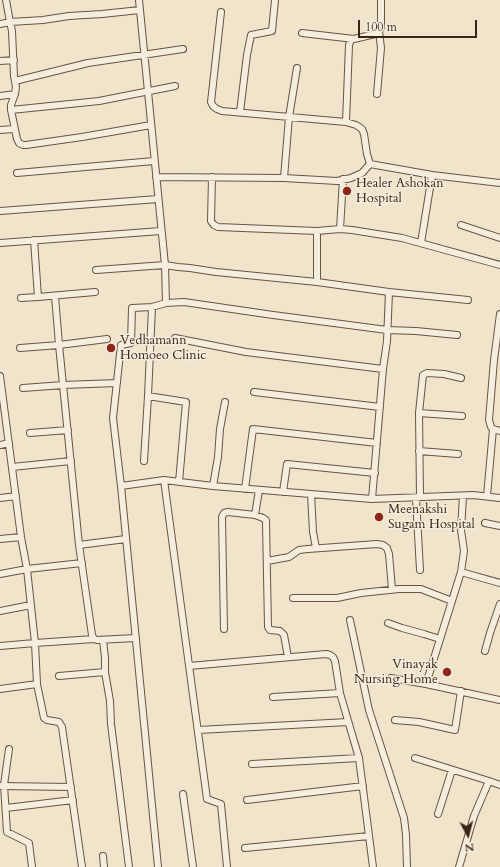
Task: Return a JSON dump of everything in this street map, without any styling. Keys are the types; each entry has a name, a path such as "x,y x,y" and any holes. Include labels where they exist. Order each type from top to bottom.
{"street":[{"path":"6,0 12,30 15,81 15,94 11,105 11,110 14,129 19,143 23,145 82,137 151,125"},
{"path":"139,0 165,265 166,303"},
{"path":"240,112 247,55 251,36 272,31 275,0"},
{"path":"377,94 381,48 379,31 381,27 381,0"},
{"path":"0,24 140,10"},
{"path":"221,12 211,102 213,106 222,111 346,122 356,125 362,129 364,134 370,164"},
{"path":"302,33 354,39 375,34 379,31"},
{"path":"346,122 349,45 351,40 354,39"},
{"path":"15,81 88,63 183,49"},
{"path":"0,61 14,60"},
{"path":"284,178 289,117 297,68"},
{"path":"11,110 99,101 175,86"},
{"path":"0,96 15,94"},
{"path":"0,130 14,129"},
{"path":"17,173 154,161"},
{"path":"370,164 432,175 500,183"},
{"path":"156,177 284,178 337,181 351,178 362,173 370,164"},
{"path":"421,243 432,175"},
{"path":"212,177 212,221 214,225 223,228 317,231 340,229 402,238 500,265"},
{"path":"340,229 343,180"},
{"path":"0,211 158,199"},
{"path":"461,225 500,238"},
{"path":"0,243 161,231"},
{"path":"317,231 317,282"},
{"path":"34,240 38,297"},
{"path":"96,270 165,265 468,300"},
{"path":"21,298 95,292"},
{"path":"372,499 383,368 387,343 389,292"},
{"path":"55,296 79,545 92,635 94,639"},
{"path":"158,867 113,418 121,345 131,343 132,308 152,307 166,303 182,302 387,330 457,335"},
{"path":"144,461 152,307"},
{"path":"487,496 497,430 491,427 489,420 500,314"},
{"path":"175,338 246,352 383,368"},
{"path":"20,348 107,339"},
{"path":"420,570 418,497 419,413 423,375 428,373 444,374 461,378"},
{"path":"0,376 2,399 27,569 35,643 37,684 44,718 59,722 62,727 82,867"},
{"path":"23,388 117,383"},
{"path":"254,392 380,407"},
{"path":"148,396 186,402 180,482"},
{"path":"213,486 225,402"},
{"path":"419,413 462,416"},
{"path":"245,489 253,429 377,443"},
{"path":"30,433 68,430"},
{"path":"0,445 9,443"},
{"path":"419,451 458,454"},
{"path":"12,467 71,461"},
{"path":"283,492 287,464 375,473"},
{"path":"121,486 164,480 245,489 372,499 463,496 487,496 500,498"},
{"path":"164,480 207,799 220,804 227,867"},
{"path":"255,515 259,490"},
{"path":"311,494 313,532 316,548"},
{"path":"0,498 16,496"},
{"path":"426,684 461,572 464,551 461,530 463,496"},
{"path":"224,629 222,517 224,513 228,512 260,516 266,520 268,627 272,631 280,631 284,635 288,657"},
{"path":"485,523 500,526"},
{"path":"0,539 22,537"},
{"path":"79,545 126,539"},
{"path":"267,561 289,557 299,550 377,544 386,546 389,554 392,590"},
{"path":"0,574 27,569 82,563"},
{"path":"461,572 500,583"},
{"path":"293,598 337,598 361,593 399,589 421,590 452,601"},
{"path":"485,651 500,604"},
{"path":"0,610 31,605"},
{"path":"350,620 369,710 404,818 407,867"},
{"path":"388,623 440,639"},
{"path":"0,646 94,639 103,640 136,638"},
{"path":"103,640 105,672 110,701 111,724 129,867"},
{"path":"189,666 326,654 333,657 340,693 359,758 373,867"},
{"path":"59,676 105,672"},
{"path":"391,678 500,700"},
{"path":"0,689 37,684"},
{"path":"395,720 419,722 455,730 461,691"},
{"path":"273,697 340,693"},
{"path":"198,730 348,722"},
{"path":"9,749 2,786 6,808 7,832 29,843 32,867"},
{"path":"252,764 359,758"},
{"path":"415,758 500,785"},
{"path":"438,814 452,770"},
{"path":"459,867 474,816 489,781"},
{"path":"2,786 71,787"},
{"path":"247,800 363,786"},
{"path":"183,794 193,867"},
{"path":"6,808 73,800"},
{"path":"245,848 369,836"},
{"path":"103,856 104,867"}],"place":[{"name":"Healer Ashokan Hospital","path":"347,191"},
{"name":"Vedhamann Homoeo Clinic","path":"111,348"},
{"name":"Meenakshi Sugam Hospital","path":"379,517"},
{"name":"Vinayak Nursing Home","path":"447,672"}]}
